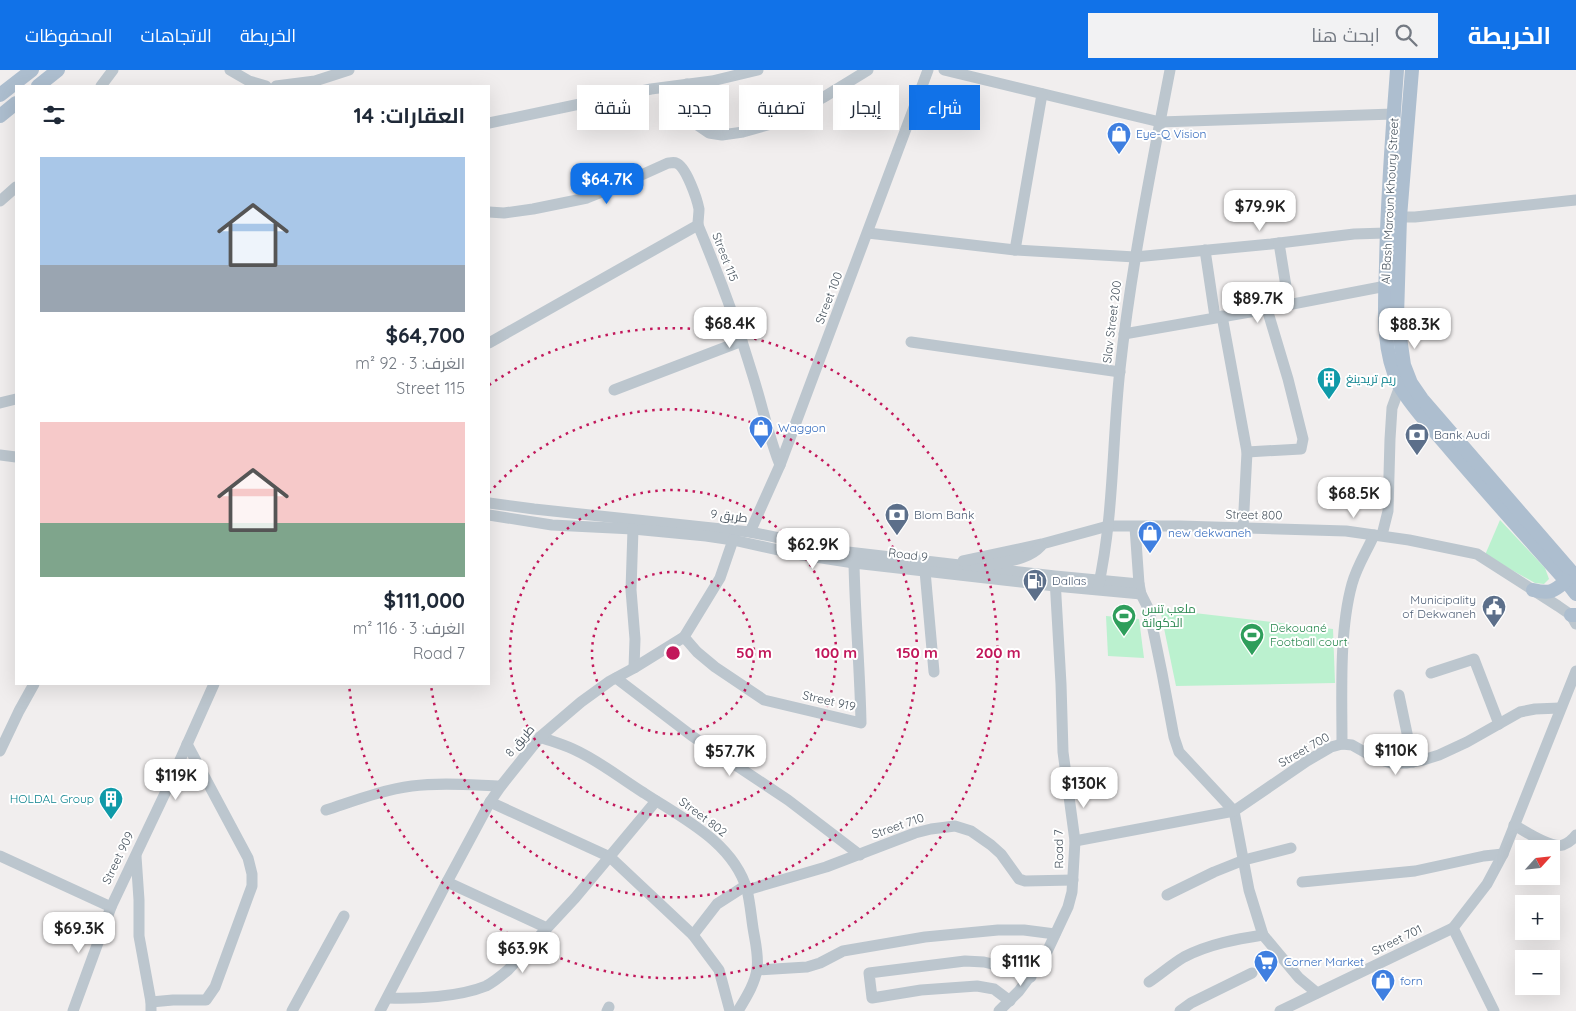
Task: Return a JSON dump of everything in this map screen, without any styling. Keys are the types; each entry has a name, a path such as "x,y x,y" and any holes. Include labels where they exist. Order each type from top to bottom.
{"main road":[{"path":"0,95 32,70"},
{"path":"39,85 58,70"},
{"name":"Al Bash Maroun Khoury Street","path":"1397,70 1386,233 1386,328 1389,353 1394,372 1412,405 1472,475 1571,579"},
{"name":"Al Bash Maroun Khoury Street","path":"1412,70 1400,217 1397,317 1404,365 1411,383 1422,399 1571,579 1576,594"},
{"path":"0,116 15,104"},
{"path":"1533,590 1549,592 1571,579"}],"street":[{"path":"102,85 114,70"},
{"path":"230,70 250,82 262,85"},
{"path":"284,85 315,81 349,70"},
{"path":"490,122 623,94 712,81 758,70"},
{"path":"687,84 686,111 690,120 709,134 722,135 744,132 771,124 824,97 868,70"},
{"name":"Street 100","path":"750,532 780,465 928,70"},
{"path":"944,70 1160,122 1394,114"},
{"name":"Slav Street 200","path":"1099,585 1108,526 1124,334 1135,257 1170,70"},
{"path":"1015,250 1042,94"},
{"name":"Street 115","path":"490,212 504,213 533,209 587,198 659,167 675,162 682,167 694,193 699,210 698,225 742,341 760,396 772,445 780,465"},
{"path":"0,201 15,189"},
{"path":"1400,217 1576,200"},
{"path":"490,342 698,225"},
{"path":"868,233 1015,250 1135,257 1354,234 1386,233"},
{"path":"1279,243 1289,305"},
{"path":"1205,250 1247,452 1243,529"},
{"path":"1124,334 1386,286"},
{"path":"1247,452 1301,449 1302,438 1288,380 1267,309"},
{"path":"614,390 742,341"},
{"path":"910,342 1120,372"},
{"path":"1342,744 1342,684 1346,613 1355,574 1378,535 1388,511 1392,408 1400,386"},
{"path":"0,403 15,399"},
{"path":"0,455 15,457"},
{"name":"9 طريق","path":"490,503 534,510 750,532 848,552 981,567 1055,581 1140,589"},
{"name":"Road 9","path":"490,515 552,525 634,530 733,540 796,554 854,563 925,571 1055,581"},
{"name":"Street 800","path":"952,564 1042,544 1108,526 1322,530 1378,535 1477,554 1574,618"},
{"path":"1135,527 1140,589 1148,610 1174,737 1179,752 1234,811 1252,902 1264,935 1299,978 1317,993"},
{"path":"634,530 631,590 634,668"},
{"name":"طريق 8","path":"380,1011 490,802 501,786 540,737 581,702 616,678 684,637 720,578 733,540"},
{"path":"981,567 1025,558 1033,554 1042,544"},
{"name":"Street 919","path":"684,637 714,667 764,700 861,723 854,563"},
{"path":"925,571 934,672"},
{"name":"Road 7","path":"999,1011 1031,977 1045,956 1068,907 1073,880 1075,841 1063,752 1055,581"},
{"path":"1431,673 1474,659 1499,724"},
{"name":"Street 701","path":"1280,1011 1453,928 1487,884 1503,854 1560,708 1576,675"},
{"path":"616,678 692,736 788,800 860,855"},
{"path":"0,751 33,685"},
{"name":"Street 909","path":"73,1011 111,906 214,685"},
{"path":"1399,695 1413,762"},
{"name":"Street 700","path":"1234,811 1330,747 1342,744 1352,745 1375,758 1391,763 1413,762 1439,755 1520,712 1560,708"},
{"name":"Street 802","path":"540,737 572,749 601,764 687,820 718,845 738,870 746,888 757,970 750,990 738,1011"},
{"path":"136,854 139,936 151,1006 173,1000 206,1000 215,987 252,886 252,874 248,858 187,744"},
{"path":"326,810 383,791 411,786 501,786"},
{"path":"388,998 409,999 436,996 475,989 497,980 547,928 610,857 656,801"},
{"path":"490,802 610,857 693,935 719,970 730,1011"},
{"path":"1075,841 1234,811"},
{"path":"1514,825 1548,843 1556,845 1563,845 1576,835"},
{"name":"Street 710","path":"693,935 718,904 746,888 811,873 894,840 931,829 955,826 971,831 1001,854 1019,879 1025,881 1073,880"},
{"path":"1167,895 1244,860 1291,848"},
{"path":"1302,882 1415,871 1484,856 1503,854"},
{"path":"0,856 111,906"},
{"path":"447,882 547,928"},
{"path":"292,1011 344,916"},
{"path":"1453,928 1494,1011"},
{"path":"757,970 807,967 820,963 843,951 925,937 998,930 1024,930 1055,934"},
{"path":"1149,982 1185,957 1205,948 1243,938 1264,935"},
{"path":"1010,1001 994,989 977,986 921,990 872,998 869,973 965,961 984,962 1031,977"},
{"path":"1180,1011 1191,1003 1252,973"}],"green space":[{"path":"1500,520 1545,568 1549,579 1544,584 1535,583 1485,555"},
{"name":"Dekouané Football court","path":"1160,609 1333,629 1335,683 1176,686"},
{"name":"ملعب تنس الدكوانة","path":"1106,616 1139,619 1144,658 1108,656"}],"place":[{"name":"Eye-Q Vision","path":"1119,155"},
{"name":"ريم تريدينغ","path":"1329,400"},
{"name":"Waggon","path":"761,449"},
{"name":"Bank Audi","path":"1417,456"},
{"name":"Blom Bank","path":"897,536"},
{"name":"new dekwaneh","path":"1150,554"},
{"name":"Dallas","path":"1035,602"},
{"name":"Municipality of Dekwaneh","path":"1494,628"},
{"name":"ملعب تنس الدكوانة","path":"1124,637"},
{"name":"Dekouané Football court","path":"1252,656"},
{"name":"HOLDAL Group","path":"111,820"},
{"name":"Corner Market","path":"1266,983"},
{"name":"forn","path":"1383,1002"}]}
